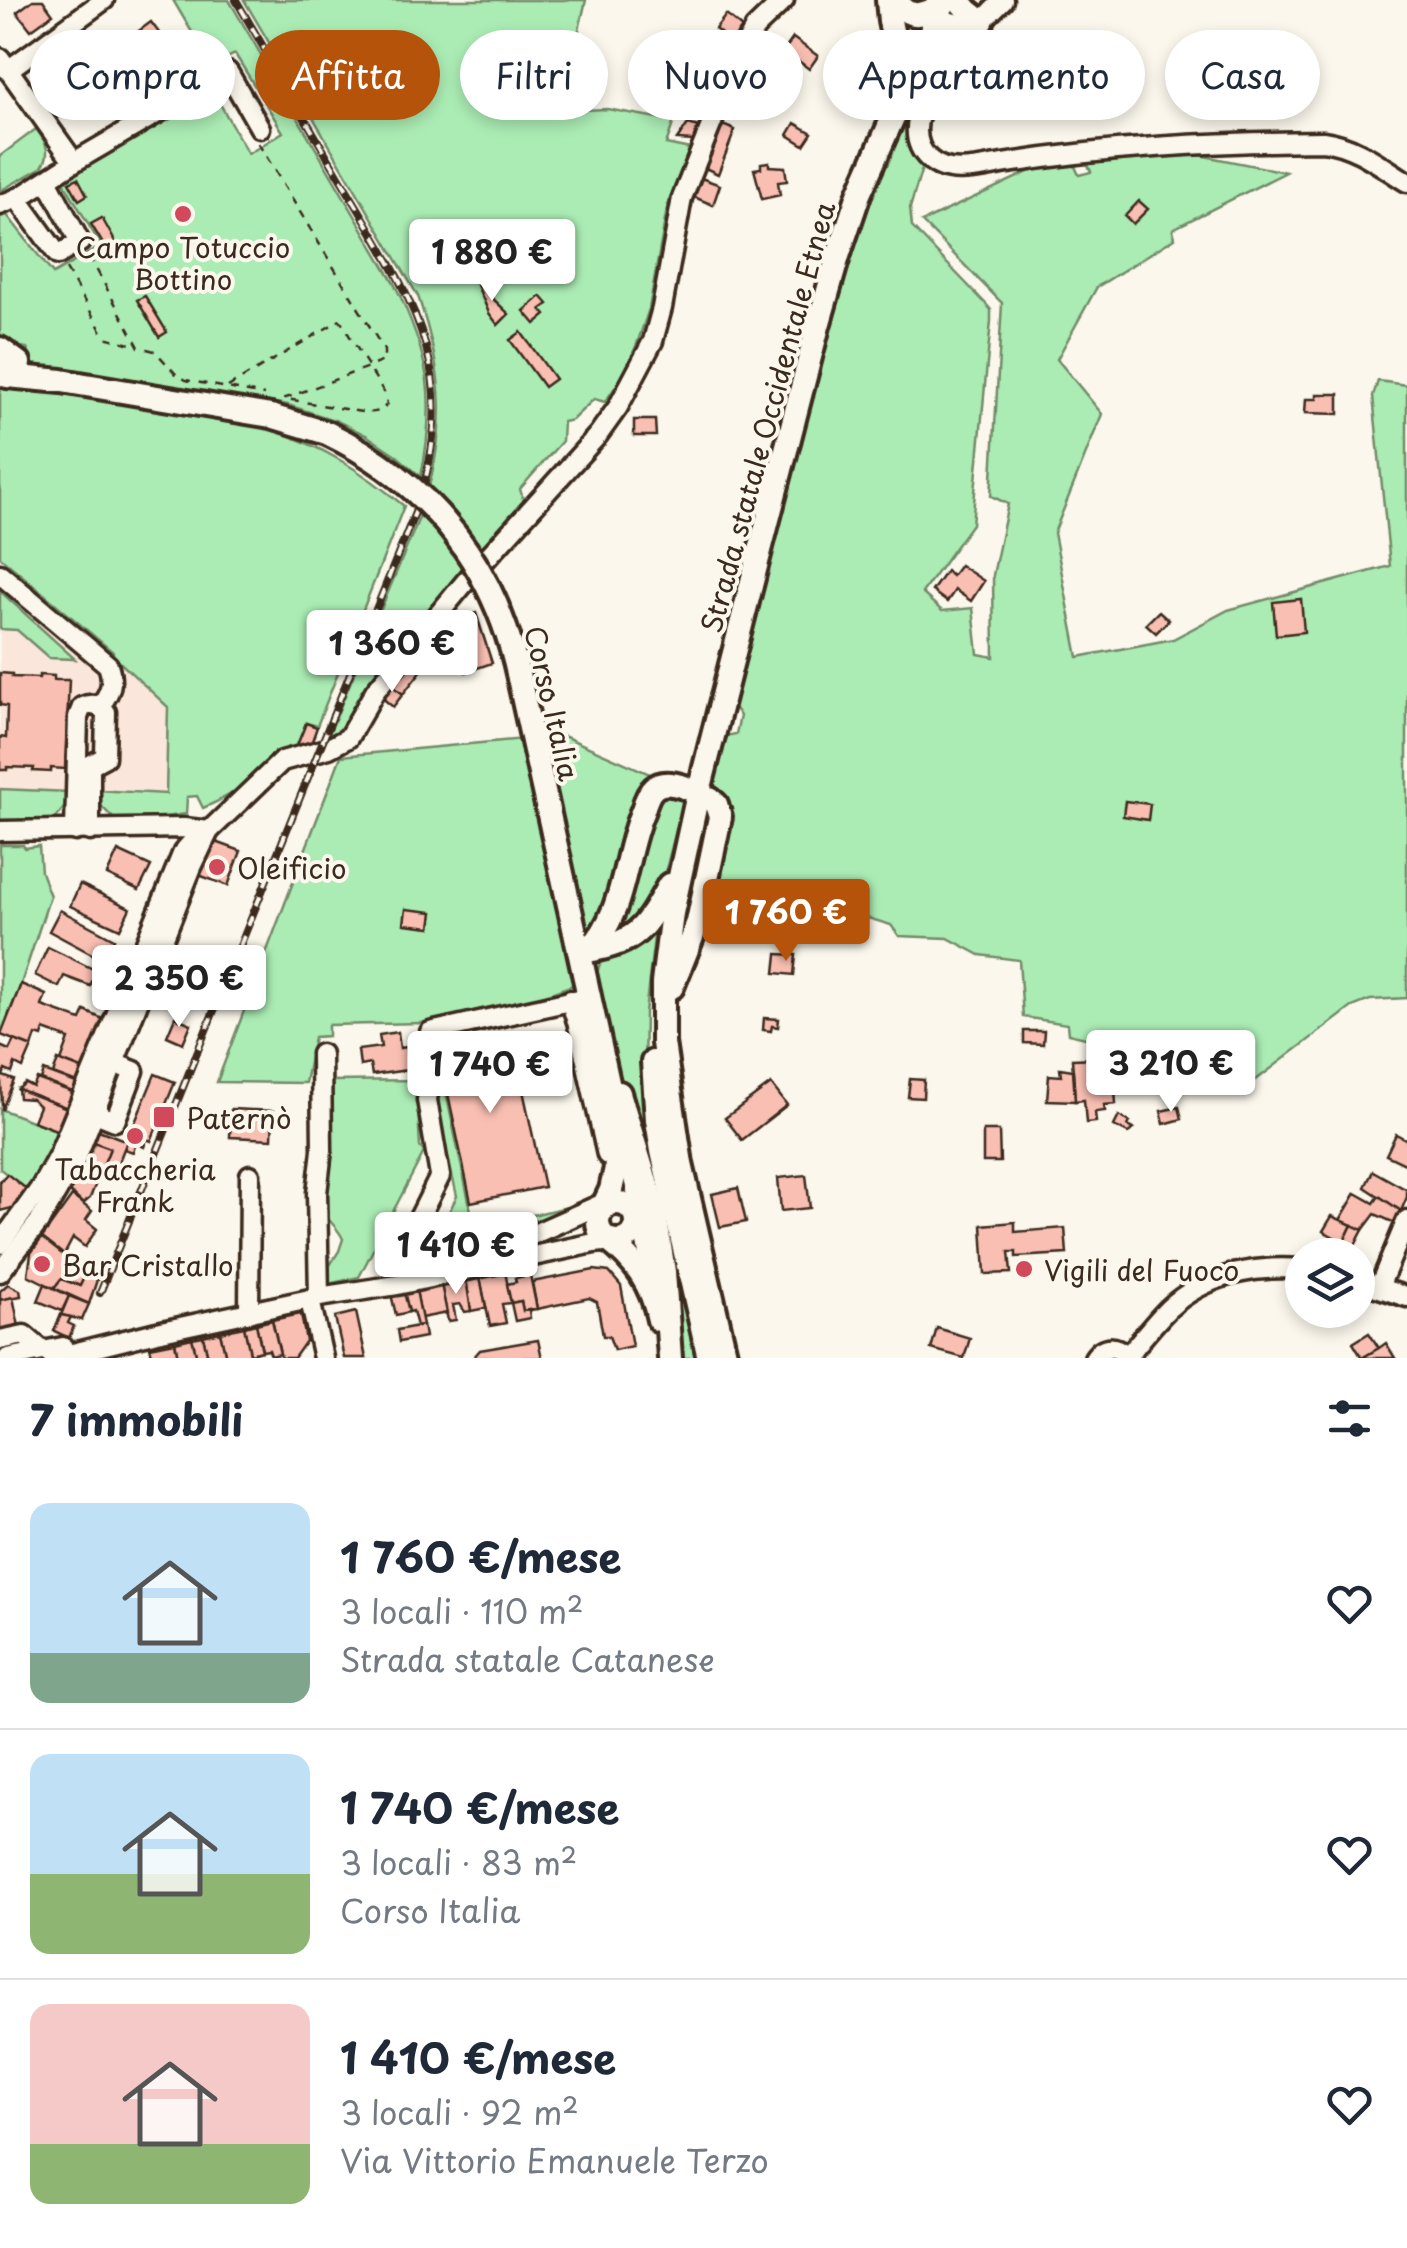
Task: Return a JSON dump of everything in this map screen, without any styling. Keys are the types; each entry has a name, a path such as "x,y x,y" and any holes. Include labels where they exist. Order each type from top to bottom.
{"main road":[{"path":"880,144 896,68 888,0"},
{"path":"897,0 907,12 918,15 945,7 968,11 976,29"},
{"path":"945,7 945,22 976,29"},
{"name":"Strada statale Occidentale Etnea","path":"697,796 818,326 859,194 945,7"},
{"name":"Corso Italia","path":"7,366 62,382 270,416 327,433 392,470 462,542 498,607 514,654 584,952 584,1003 610,1088 616,1168 608,1200"},
{"path":"584,952 609,924 633,832 654,788 664,784 716,804 720,817 698,922 669,1000 681,1164 726,1358"},
{"path":"697,796 663,914 654,990 654,1089 662,1151 710,1358"},
{"path":"584,952 616,945 634,936 647,923 669,885"},
{"path":"584,1003 624,1107 654,1208 671,1346 667,1358"},
{"path":"610,1241 628,1238 636,1222 627,1206 608,1200 598,1228 610,1241 638,1268 657,1312 667,1358"},
{"path":"696,1224 722,1290 740,1358"}],"street":[{"path":"74,162 4,64 104,0"},
{"path":"0,1272 57,1195 75,1161 86,1110 106,1060 209,830 276,764 337,746 348,738 374,691 618,408 653,340 688,181 744,43 784,0"},
{"path":"1002,0 943,70 918,116 917,140 921,150 940,167 973,169 1156,145 1323,141 1354,148 1407,182"},
{"path":"47,180 80,242 58,255 8,201 228,72 260,128"},
{"path":"0,574 108,665 113,679 109,695 100,706"},
{"path":"100,706 106,712 105,757 90,766 83,831 78,717 82,707 100,706"},
{"path":"0,831 209,830"},
{"path":"364,1289 516,1242 608,1200 578,1025 584,1003 430,1032 427,1100 440,1176 416,1224 415,1242 422,1271"},
{"path":"321,1054 322,1150 316,1193 315,1299 323,1358"},
{"path":"610,1088 636,1194 636,1222 645,1235 657,1312"},
{"path":"0,1244 42,1187 86,1110"},
{"path":"249,1313 250,1175"},
{"path":"1379,1287 1407,1220"},
{"path":"48,1355 610,1241"},
{"path":"1094,1358 1099,1350 1108,1347 1117,1348 1126,1357 1167,1310 1203,1284 1258,1269 1285,1269"},
{"path":"1375,1286 1407,1297"},
{"path":"8,1358 132,1349 158,1332"},
{"path":"0,1340 24,1336 48,1355"},
{"path":"304,1358 319,1338"}],"path":[{"path":"260,128 256,140 384,350 384,361 286,398"},
{"path":"80,242 139,347"},
{"path":"58,255 105,337 155,352 186,380 226,388 367,413 381,411 387,404 385,394 340,320 226,388"},
{"path":"464,1248 458,1217 474,1214 473,1209"}],"shaded area":[{"path":"0,557 170,702 186,814 115,820 96,801 69,801 0,821"}],"green space":[{"path":"173,0 229,0 255,45 255,86 235,54 235,30 191,30"},
{"path":"244,0 586,0 579,30 460,30 460,120 608,120 608,109 628,113 628,120 674,121 666,144 690,149 668,203 649,309 623,376 605,402 594,399 572,420 563,422 562,441 520,489 524,502 373,680 340,730 326,741 421,513 436,456 440,404 434,353 418,296 315,120 440,120 440,30 262,30"},
{"path":"168,120 229,120 248,154 283,132 276,120 299,120 393,281 415,331 429,399 421,477 366,435 288,405 33,366 27,348 0,343 0,217 7,215 53,274 101,246 63,181"},
{"path":"904,120 910,120 912,153 922,168 910,208 912,227 991,310 972,524 922,593 942,611 973,608 978,654 994,657 993,575 1008,504 991,496 1002,303 922,222 1043,165 1073,162 1079,175 1091,172 1087,162 1199,155 1286,172 1173,229 1175,238 1097,287 1057,359 1102,414 1054,533 1078,657 1173,639 1228,610 1390,566 1373,396 1378,381 1407,385 1407,998 1370,1000 1352,1007 1256,1080 1204,1090 1192,1086 1182,1060 1068,1034 1067,1024 1023,1017 1019,960 980,955 948,938 899,936 891,925 845,911 728,899 710,887 710,792 725,736 736,734 740,716 732,704 829,329 871,200"},
{"path":"36,129 46,147 42,167 0,191 0,156"},
{"path":"0,382 270,429 341,461 404,506 317,726 306,723 296,748 275,758 221,800 203,808 197,796 187,797 186,814 115,820 96,801 96,790 166,794 168,707 113,652 0,557"},
{"path":"0,591 75,659 49,658 17,630 0,629"},
{"path":"543,727 650,774 612,908 594,931 583,928"},
{"path":"524,739 573,985 512,1007 423,1027 422,1023 328,1025 328,1036 314,1037 305,1083 217,1082 341,756"},
{"path":"0,789 69,792 69,801 53,822 0,821"},
{"path":"662,789 686,793 666,869 649,909 609,939 636,839"},
{"path":"0,845 39,846 41,872 50,896 0,1035"},
{"path":"656,921 645,1013 644,1072 699,1358 677,1358 661,1214 596,995 595,978 601,961"},
{"path":"438,1055 471,1211 456,1215 462,1247 450,1250 445,1220 457,1196 434,1097"},
{"path":"424,1080 419,1113 420,1147 424,1152 359,1277 324,1285 343,1239 323,1210 329,1081"},
{"path":"0,1109 61,1132 29,1191 0,1169"},
{"path":"590,1202 512,1235 494,1239 492,1224"}],"building":[{"path":"33,0 43,0 53,14 31,30 17,12"},
{"path":"726,15 742,28 740,30 715,29"},
{"path":"151,22 157,30 140,30"},
{"path":"803,45 818,56 809,69 803,64"},
{"path":"795,123 812,133 804,145 788,135"},
{"path":"688,124 699,127 694,141 677,140"},
{"path":"720,124 735,130 718,174 703,167"},
{"path":"769,162 769,166 785,167 787,181 778,182 780,195 762,199 754,169"},
{"path":"78,178 87,195 79,200 69,182"},
{"path":"701,178 720,185 713,205 694,197"},
{"path":"1139,201 1148,209 1133,224 1125,216"},
{"path":"102,218 117,245 107,251 91,224"},
{"path":"482,281 492,292 488,294 509,314 498,325 477,285"},
{"path":"145,296 167,332 159,337 137,300"},
{"path":"541,296 548,304 541,309 546,315 535,324 524,311"},
{"path":"521,332 555,379 544,387 510,340"},
{"path":"1317,394 1339,394 1339,414 1305,413 1306,399 1317,399"},
{"path":"634,420 655,420 656,436 634,436"},
{"path":"960,565 984,581 971,601 955,590 947,602 932,591 946,571 952,576"},
{"path":"1301,599 1304,632 1276,635 1273,602"},
{"path":"1159,611 1169,620 1156,633 1146,624"},
{"path":"476,613 492,663 466,672 450,622"},
{"path":"444,619 450,622 459,651 448,661 443,658 437,664 422,652 423,645"},
{"path":"413,657 421,663 417,666 422,670 403,694 392,686"},
{"path":"0,673 69,680 65,769 0,770 0,737 6,738 7,706 0,705"},
{"path":"390,684 403,694 393,707 380,696"},
{"path":"306,723 317,727 311,744 296,748"},
{"path":"1125,801 1150,804 1148,820 1123,816"},
{"name":"Oleificio","path":"216,842 241,851 228,886 196,874 201,860"},
{"path":"118,851 151,866 139,890 107,875"},
{"path":"80,884 130,908 120,929 70,906"},
{"path":"406,909 433,912 431,927 404,924"},
{"path":"60,910 114,939 103,960 49,931"},
{"path":"48,947 97,971 90,986 64,976 59,987 35,975"},
{"path":"777,954 796,955 794,975 775,973"},
{"path":"21,984 46,995 42,1006 81,1020 85,1011 105,1020 84,1070 61,1061 69,1039 44,1030 42,1037 36,1035 32,1047 1,1035"},
{"path":"175,1017 191,1024 183,1043 167,1036"},
{"path":"764,1018 779,1019 778,1027 763,1030"},
{"path":"465,1030 468,1044 511,1035 544,1187 471,1202 436,1037"},
{"path":"1024,1031 1044,1031 1043,1044 1024,1043"},
{"path":"398,1032 400,1048 407,1047 408,1059 419,1058 421,1074 416,1075 415,1069 372,1075 370,1064 360,1066 358,1050 381,1047 379,1035"},
{"path":"14,1040 32,1047 23,1068 15,1064 12,1073 5,1070 3,1076 14,1080 2,1110 0,1046 9,1050"},
{"path":"1098,1058 1099,1075 1114,1074 1116,1104 1104,1105 1105,1111 1095,1112 1096,1122 1086,1123 1084,1100 1075,1101 1072,1059"},
{"path":"58,1060 84,1070 79,1084 53,1074"},
{"path":"1060,1068 1073,1070 1075,1101 1047,1100 1049,1075 1061,1076"},
{"path":"44,1071 79,1084 75,1093 41,1080"},
{"path":"155,1074 175,1082 151,1141 147,1139 144,1147 136,1143 133,1152 124,1149"},
{"path":"37,1079 75,1093 70,1109 18,1089 25,1083 33,1087"},
{"path":"910,1079 924,1080 923,1098 908,1097"},
{"path":"771,1084 787,1105 742,1140 725,1118"},
{"path":"18,1089 70,1109 61,1132 33,1121 39,1106 32,1099 19,1098"},
{"path":"1179,1107 1182,1119 1164,1124 1161,1111"},
{"path":"231,1109 273,1111 272,1139 230,1137"},
{"path":"1119,1116 1134,1129 1128,1133 1114,1126"},
{"path":"96,1129 127,1141 113,1177 100,1172 110,1148 91,1141"},
{"path":"983,1131 999,1131 1000,1162 983,1162"},
{"path":"1396,1134 1407,1140 1407,1165 1386,1155"},
{"path":"91,1141 110,1148 90,1198 83,1204 70,1192"},
{"path":"1373,1171 1407,1190 1401,1211 1365,1187"},
{"path":"7,1174 29,1191 20,1200 20,1206 0,1211 0,1181"},
{"path":"806,1175 810,1208 781,1211 778,1178"},
{"path":"738,1188 746,1222 720,1227 712,1194"},
{"path":"1356,1193 1374,1203 1379,1196 1401,1211 1397,1224 1375,1214 1363,1230 1340,1220"},
{"path":"72,1196 92,1211 86,1220 97,1229 85,1247 73,1238 64,1255 42,1238"},
{"path":"1332,1216 1352,1225 1346,1238 1333,1238 1323,1231"},
{"path":"1015,1222 1015,1232 1065,1228 1067,1254 1016,1257 1016,1252 1009,1252 1011,1273 985,1274 982,1225"},
{"path":"1352,1225 1363,1230 1359,1238 1346,1238"},
{"path":"42,1238 86,1273 80,1286 61,1279 54,1288 28,1275 31,1253"},
{"path":"594,1270 609,1272 621,1286 632,1346 614,1350 609,1336 603,1336 597,1302 589,1298 537,1309 532,1282"},
{"path":"505,1271 511,1303 502,1304 506,1323 490,1326 480,1277"},
{"path":"86,1273 97,1280 89,1304 54,1288 61,1279 80,1286"},
{"path":"530,1275 537,1309 523,1311 521,1301 511,1303 507,1284"},
{"path":"480,1277 486,1308 471,1311 466,1279"},
{"path":"466,1279 471,1311 465,1312 460,1304 453,1305 456,1320 448,1321 441,1284"},
{"path":"8,1284 20,1290 21,1296 0,1300 0,1291"},
{"path":"45,1284 69,1296 62,1311 38,1301"},
{"path":"441,1284 447,1313 421,1318 416,1290"},
{"path":"416,1290 423,1325 417,1326 404,1292"},
{"path":"404,1292 409,1312 396,1315 391,1294"},
{"path":"69,1296 89,1304 82,1320 61,1315"},
{"path":"13,1297 22,1341 0,1346 0,1300"},
{"path":"521,1301 530,1318 515,1321 511,1303"},
{"path":"356,1312 366,1358 344,1358 335,1317"},
{"path":"301,1314 306,1341 294,1358 281,1358 272,1320"},
{"path":"61,1315 71,1317 68,1323 74,1326 69,1338 54,1331"},
{"path":"272,1320 280,1354 271,1356 269,1350 262,1351 256,1324"},
{"path":"256,1324 262,1351 250,1354 244,1327"},
{"path":"423,1325 425,1337 399,1342 397,1330"},
{"path":"244,1327 251,1358 226,1358 220,1332"},
{"path":"937,1328 970,1338 964,1358 931,1349"},
{"path":"220,1332 226,1358 208,1358 203,1336"},
{"path":"1369,1333 1379,1348 1362,1358 1353,1343"},
{"path":"203,1336 208,1358 197,1358 192,1338"},
{"path":"192,1338 197,1358 178,1358 175,1342"},
{"path":"538,1340 542,1358 473,1358 480,1350"},
{"path":"175,1342 178,1358 153,1358 150,1347"},
{"path":"1386,1343 1395,1358 1362,1358 1379,1348"}],"railway":[{"path":"100,1293 418,505 430,456 434,411 431,371 422,333 407,296 236,0"}],"place":[{"name":"Campo Totuccio Bottino","path":"183,214"},
{"name":"Oleificio","path":"217,867"},
{"name":"Paternò","path":"164,1117"},
{"name":"Tabaccheria Frank","path":"135,1136"},
{"name":"Bar Cristallo","path":"42,1264"},
{"name":"Vigili del Fuoco","path":"1024,1269"}]}
